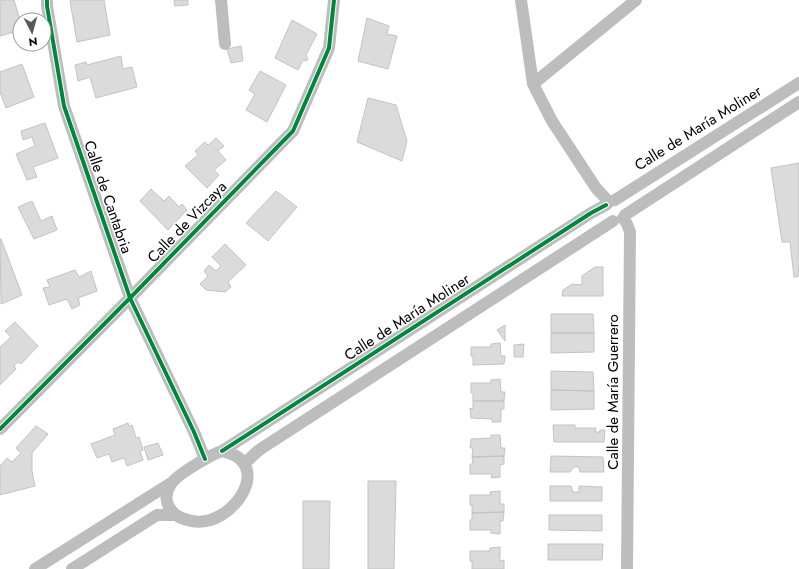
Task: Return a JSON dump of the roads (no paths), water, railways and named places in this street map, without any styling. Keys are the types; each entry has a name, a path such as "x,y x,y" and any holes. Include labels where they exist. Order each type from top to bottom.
{"street":[{"name":"Calle de Cantabria","path":"47,0 64,106 130,298 194,432 205,459"},
{"path":"222,0 225,44"},
{"name":"Calle de Vizcaya","path":"0,429 293,130 329,48 334,0"},
{"path":"521,0 533,84 552,121 596,188 610,202 621,202 624,205 625,212 620,218"},
{"path":"533,84 636,0"},
{"name":"Calle de María Moliner","path":"222,451 591,213 799,83"},
{"path":"245,463 259,450 799,102"},
{"path":"610,202 605,208 605,215 607,218 620,218"},
{"name":"Calle de María Guerrero","path":"620,218 627,224 630,232 627,569"},
{"path":"35,569 171,483 205,459 222,451 232,453 245,463 247,479 241,496 229,510 213,519 196,521 182,519 175,515 166,501 167,492 171,483"},
{"path":"72,569 158,515 175,515"}]}
